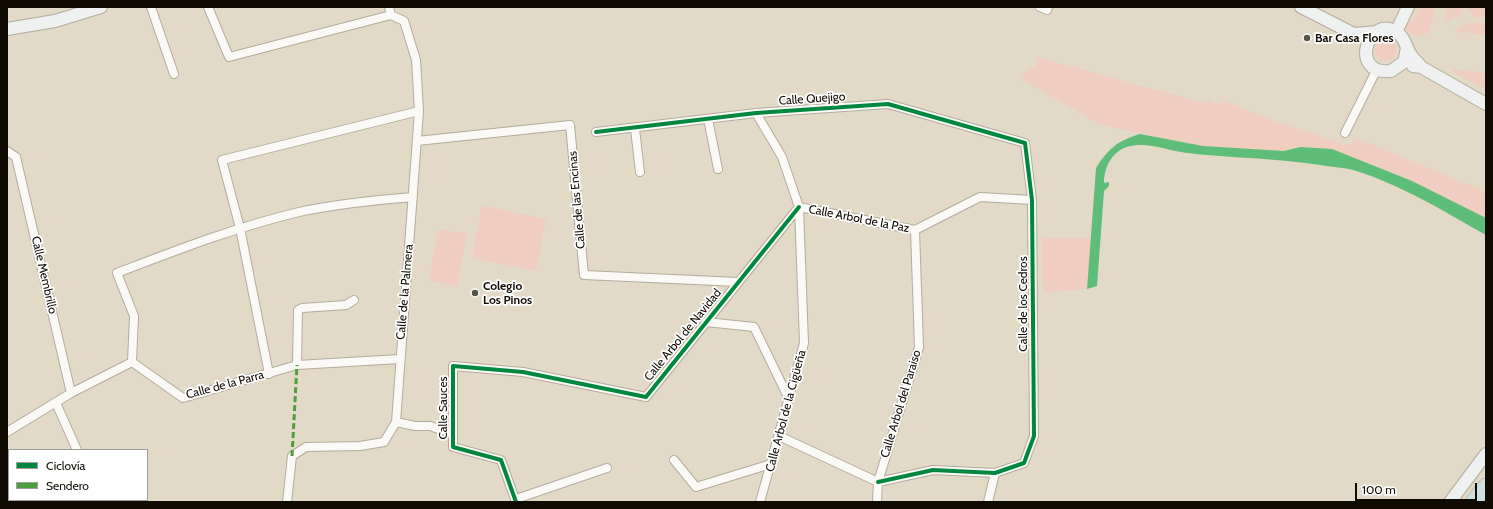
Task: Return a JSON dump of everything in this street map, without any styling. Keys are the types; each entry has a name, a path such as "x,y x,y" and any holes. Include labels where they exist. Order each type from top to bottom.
{"highway":[{"path":"1473,502 1486,486"}],"street":[{"path":"7,29 56,21 101,7"},
{"path":"151,7 174,74"},
{"path":"208,7 229,57 390,11"},
{"path":"1301,7 1354,34 1361,42 1369,62 1377,69 1386,72 1400,66 1421,67"},
{"path":"1396,32 1408,7"},
{"name":"Calle de la Palmera","path":"287,502 292,456 306,447 360,446 384,442 396,422 417,141 419,89 414,54 404,21 390,11"},
{"path":"1354,34 1387,30 1396,32 1404,39 1411,56 1421,67 1486,104"},
{"path":"1366,53 1369,38 1377,32"},
{"path":"1400,66 1406,58 1407,48"},
{"path":"1345,133 1377,69"},
{"name":"Calle Quejigo","path":"596,132 635,129 756,113 888,104 1025,143"},
{"path":"269,374 240,228 222,160 419,111"},
{"name":"Calle Arbol de la Cigüeña","path":"756,113 782,157 798,207 804,343 760,502"},
{"path":"708,119 718,169"},
{"name":"Calle de las Encinas","path":"417,141 570,125 584,275 738,282"},
{"path":"635,129 640,172"},
{"name":"Calle de los Cedros","path":"995,473 1024,463 1034,436 1032,200 1025,143"},
{"path":"7,151 16,157"},
{"path":"7,158 16,157"},
{"name":"Calle Membrillo","path":"16,157 71,393"},
{"name":"Calle Arbol de la Paz","path":"798,207 915,230 980,196 1032,200"},
{"path":"7,432 71,393 132,362 134,316 118,273 181,248 240,228 306,211 413,197"},
{"name":"Calle Arbol de Navidad","path":"453,366 523,372 646,397 798,207"},
{"name":"Calle Arbol del Paraiso","path":"877,502 878,482 919,347 915,230"},
{"path":"297,365 298,310 302,308 346,305 354,300"},
{"path":"706,322 754,327 789,399"},
{"name":"Calle de la Parra","path":"132,362 183,398 297,365 400,359"},
{"name":"Calle Sauces","path":"453,366 453,447 501,460 516,501"},
{"path":"56,403 77,449"},
{"path":"396,422 415,426 430,426 453,434"},
{"path":"779,436 878,482 933,470 995,473 988,502"},
{"path":"1450,502 1486,454"},
{"path":"674,460 696,486 771,464"},
{"path":"1458,502 1486,464"},
{"path":"516,501 607,468"}],"shaded area":[{"path":"1420,7 1434,7 1432,25 1429,31 1426,34 1419,36 1411,34 1405,29 1407,19 1413,21"},
{"path":"1446,7 1462,7 1463,13 1444,23"},
{"path":"1467,7 1486,7 1486,18 1474,17"},
{"path":"1470,22 1486,24 1486,35 1453,31"},
{"path":"1386,39 1394,42 1397,50 1394,58 1386,61 1378,58 1375,50 1378,42"},
{"path":"1037,57 1199,102 1205,103 1208,99 1220,105 1224,100 1258,115 1343,144 1350,145 1356,138 1486,192 1486,218 1462,207 1300,147 1284,151 1203,146 1177,142 1101,125 1021,79 1030,66 1035,67"},
{"path":"1452,69 1486,73 1486,89 1454,73"},
{"path":"1140,134 1203,146 1284,151 1300,147 1332,149 1412,181 1486,218 1486,235 1404,190 1353,170 1270,159 1187,153 1150,146 1134,145 1117,152 1113,156 1105,171 1104,183 1109,182 1109,186 1104,191 1097,286 1087,289 1096,168 1105,155 1114,146 1125,139"},
{"path":"482,205 546,219 536,271 472,258"},
{"path":"438,229 467,234 457,286 429,281"},
{"path":"1042,238 1092,238 1087,289 1043,293"}],"marked path":[{"path":"292,456 297,365"}],"cycle path":[{"path":"596,132 756,113 888,104 1025,143 1032,200 1034,436 1024,463 995,473 933,470 878,482"},
{"path":"516,502 501,460 453,447 453,366 523,372 646,397 799,207"}],"place":[{"name":"Bar Casa Flores","path":"1307,38"},
{"name":"Colegio Los Pinos","path":"475,293"}]}
